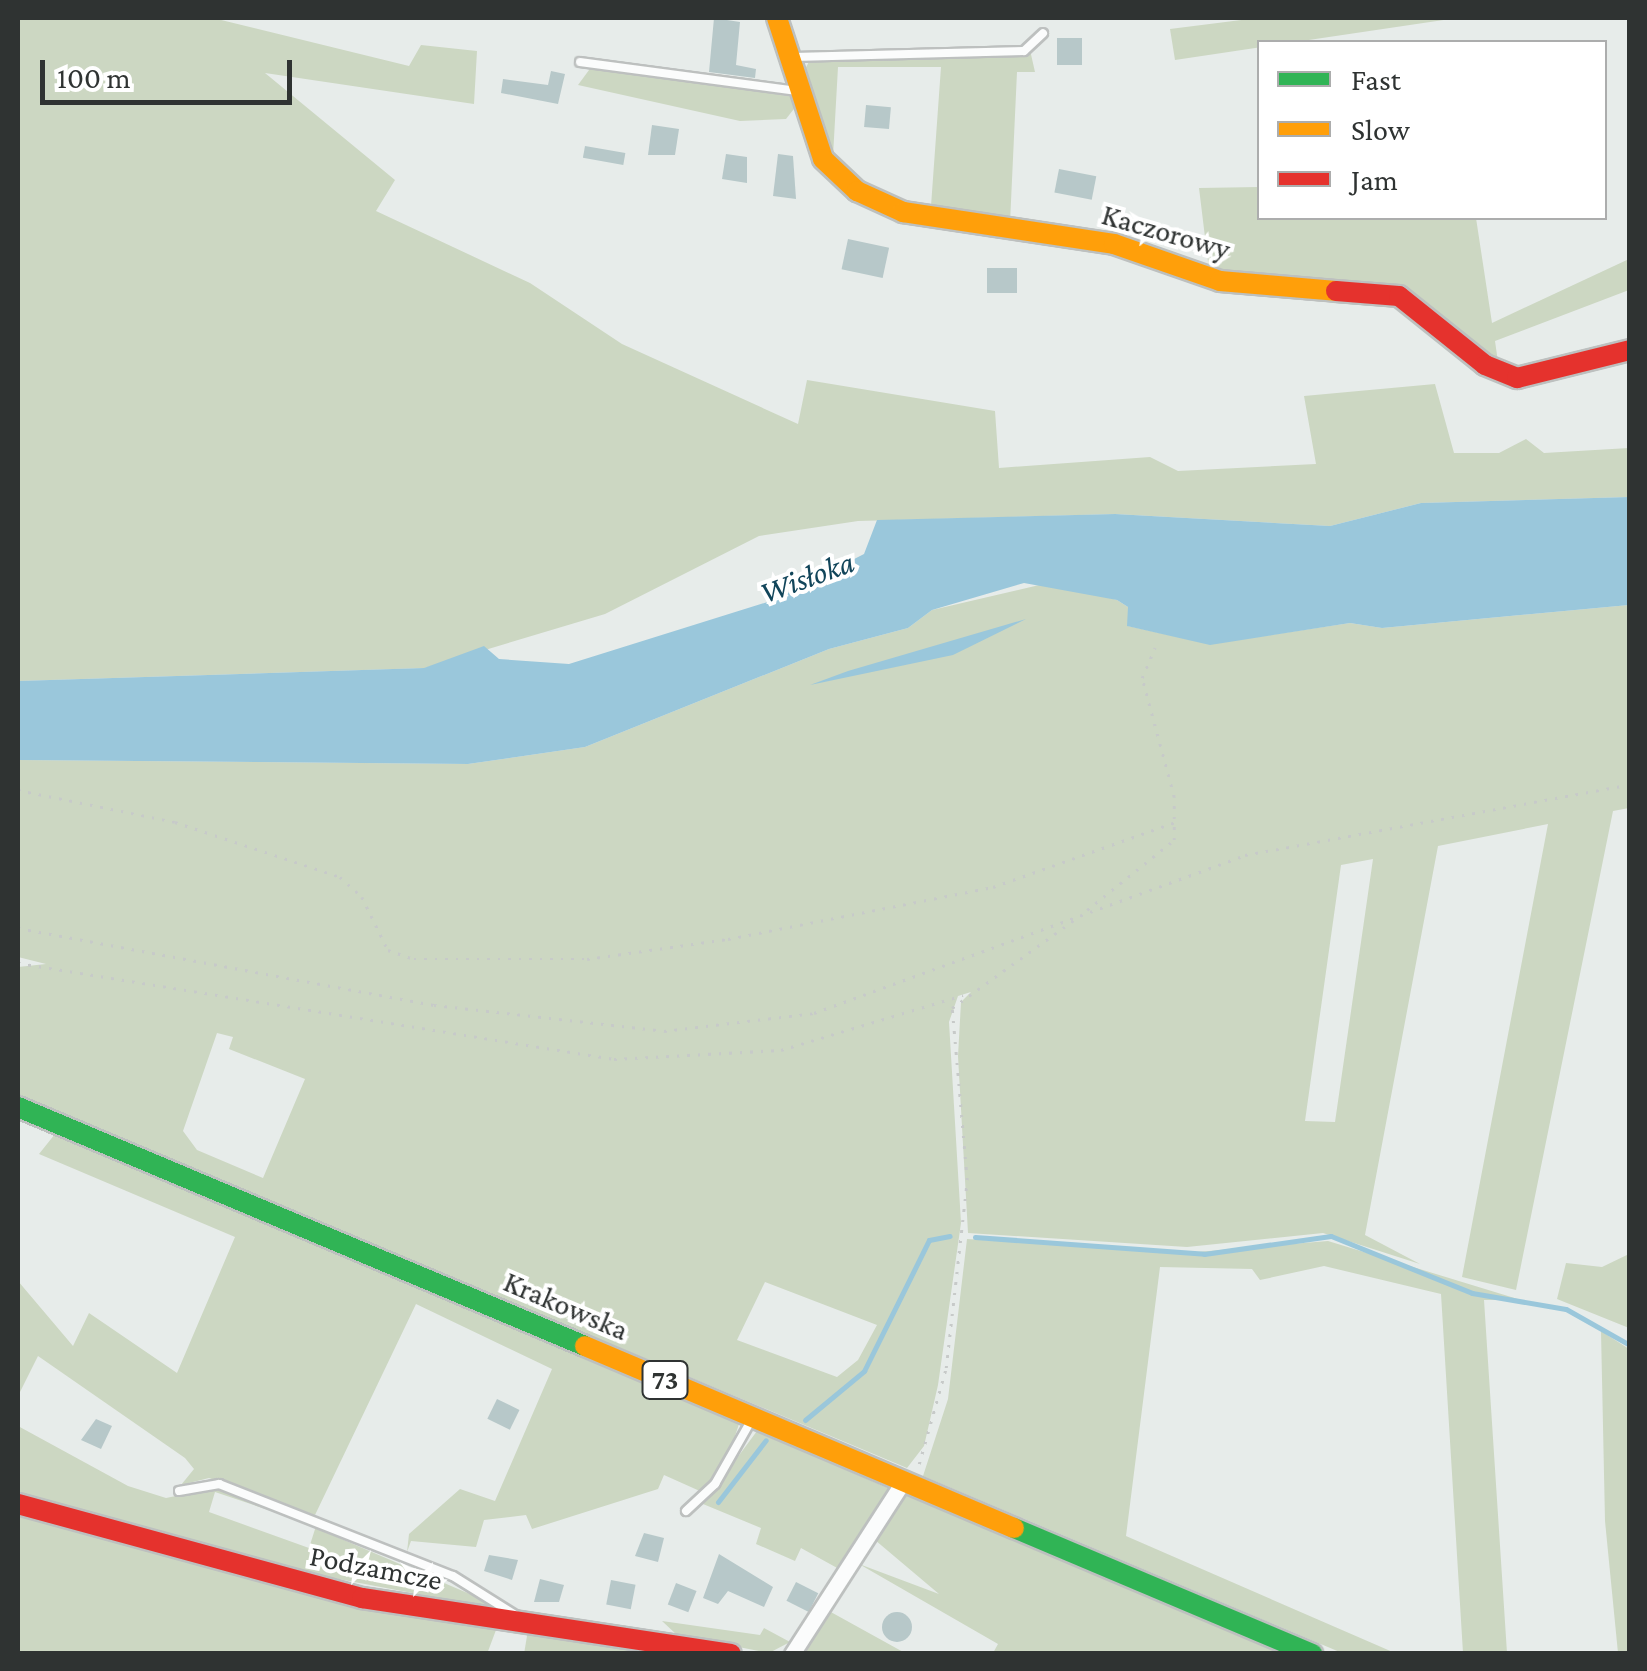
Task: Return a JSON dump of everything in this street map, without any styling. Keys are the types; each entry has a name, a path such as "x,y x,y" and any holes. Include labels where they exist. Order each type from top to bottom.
{"street":[{"name":"Kaczorowy","path":"776,18 794,57 823,159 856,190 903,212 1114,244 1220,281 1399,296 1485,365 1517,378 1630,350"},
{"name":"Krakowska","path":"18,1107 1313,1654"},
{"path":"792,1654 904,1480"},
{"name":"Podzamcze","path":"18,1504 299,1584 731,1654"}],"lane":[{"path":"794,57 1024,51 1043,33"},
{"path":"580,62 801,92"},
{"path":"686,1511 715,1484 753,1417"},
{"path":"178,1491 214,1482 393,1550 509,1605 520,1622"}],"path":[{"path":"904,1480 934,1428 962,1250 967,1180 952,1008 963,995 1167,854 1178,821 1142,678 1154,648"},
{"path":"18,928 434,1004 664,1031 814,1013 1244,855 1630,784"},
{"path":"18,790 175,822 340,877 362,897 388,950 414,959 587,959 728,939 992,887 1178,821"},
{"path":"18,963 614,1059 781,1050 963,995"}],"green space":[{"path":"18,18 213,18 409,66 421,45 477,51 474,104 265,73 395,180 376,211 530,283 622,344 798,424 807,380 995,411 999,468 1150,457 1178,471 1316,464 1304,396 1435,384 1454,453 1499,453 1526,439 1544,453 1629,448 1629,497 1421,503 1330,526 1115,514 858,521 759,536 605,614 425,668 18,681"},
{"path":"1257,18 1457,18 1309,40 1257,40 1257,48 1175,60 1170,29"},
{"path":"1030,50 1035,72 1017,72 1010,223 931,206 941,67 838,67 833,156 804,71 811,58"},
{"path":"592,66 795,97 797,105 786,119 740,121 578,85"},
{"path":"1257,187 1257,220 1476,220 1492,323 1629,259 1629,290 1495,341 1498,362 1416,296 1209,270 1199,188"},
{"path":"1052,582 1117,600 1128,607 1128,626 1210,644 1350,623 1382,628 1629,605 1629,808 1613,811 1516,1290 1462,1277 1548,824 1438,846 1365,1235 1420,1264 1323,1233 1187,1247 968,1233 958,1056 961,1002 971,992 958,996 949,1022 961,1223 938,1385 924,1446 907,1468 18,1096 18,967 46,964 18,957 18,760 468,764 585,747 829,649 908,628 932,610","holes":["1373,859 1335,1122 1305,1121 1341,865","217,1033 233,1037 229,1049 305,1079 263,1178 197,1150 183,1131","765,1282 877,1325 858,1360 837,1377 737,1340"]},
{"path":"55,1134 739,1424 727,1460 702,1492 664,1475 658,1489 532,1529 526,1515 484,1520 476,1547 411,1541 407,1552 409,1534 460,1489 495,1501 552,1369 416,1304 315,1515 209,1478 181,1485 194,1469 185,1458 38,1356 18,1396 18,1281 73,1346 89,1313 177,1373 235,1237 39,1154"},
{"path":"967,1239 1185,1253 1328,1241 1521,1300 1484,1300 1507,1653 1463,1653 1441,1294 1324,1266 1260,1280 1252,1269 1160,1267 1126,1536 1395,1653 1342,1653 923,1476 948,1399"},
{"path":"1629,1254 1629,1328 1557,1299 1566,1263 1602,1267"},
{"path":"1601,1331 1629,1349 1629,1653 1618,1653 1605,1521"},
{"path":"18,1426 128,1486 166,1498 220,1487 293,1518 215,1492 209,1512 309,1548 315,1528 512,1612 207,1554 18,1497"},
{"path":"757,1431 890,1489 839,1569 801,1548 795,1561 756,1544 761,1528 703,1504"},
{"path":"906,1494 1287,1653 993,1653 998,1644 859,1564 939,1594 875,1540"},
{"path":"18,1510 291,1589 496,1630 487,1654 18,1653"},
{"path":"847,1574 829,1611 905,1653 799,1654"},
{"path":"662,1621 760,1635 764,1628 790,1642 769,1653 677,1635"},
{"path":"528,1630 686,1654 524,1654"}],"water":[{"path":"1629,497 1629,605 1382,628 1350,623 1210,645 1127,626 1128,607 1117,600 1024,583 932,610 908,628 829,649 585,747 468,764 18,760 18,681 424,668 484,646 499,659 569,664 774,600 864,554 877,520 1115,514 1330,526 1421,503"},
{"path":"1026,619 953,655 810,685 848,671"}],"building":[{"path":"714,18 740,22 736,65 756,69 755,78 709,72"},
{"path":"1057,38 1082,38 1082,65 1057,65"},
{"path":"551,71 565,74 558,104 501,93 503,79 548,85"},
{"path":"866,105 891,107 889,129 864,127"},
{"path":"652,125 679,129 675,155 648,155"},
{"path":"585,146 625,153 623,165 583,158"},
{"path":"726,154 747,157 747,183 722,179"},
{"path":"778,154 793,156 796,199 773,196"},
{"path":"1059,169 1096,176 1092,200 1054,193"},
{"path":"848,239 889,248 883,278 842,269"},
{"path":"987,268 1017,268 1017,293 987,293"},
{"path":"497,1399 519,1410 510,1430 487,1419"},
{"path":"96,1419 112,1426 101,1449 81,1440"},
{"path":"644,1533 664,1538 658,1562 635,1556"},
{"path":"719,1554 773,1587 764,1607 728,1591 718,1604 703,1598"},
{"path":"489,1555 518,1560 512,1580 484,1571"},
{"path":"540,1579 564,1585 559,1602 534,1602"},
{"path":"611,1580 636,1585 631,1609 606,1605"},
{"path":"796,1582 818,1593 809,1612 786,1601"},
{"path":"676,1583 697,1591 688,1612 668,1604"},
{"path":"897,1612 908,1616 912,1627 908,1638 897,1642 886,1638 882,1627 886,1616"}],"waterway":[{"path":"805,1420 864,1371 929,1240 950,1236"},
{"path":"975,1237 1204,1254 1331,1236 1472,1293 1566,1309 1630,1345"},
{"path":"718,1502 766,1440"}],"traffic: fast":[{"path":"18,1107 585,1346"},
{"path":"1014,1528 1313,1654"}],"traffic: slow":[{"path":"777,18 823,159 857,191 903,212 1114,244 1220,281 1336,291"},
{"path":"585,1346 1014,1528"}],"traffic: jam":[{"path":"1336,291 1399,296 1485,365 1517,378 1630,350"},
{"path":"18,1504 362,1598 731,1654"}],"water label":[{"name":"Wisłoka","path":"807,577"}]}
